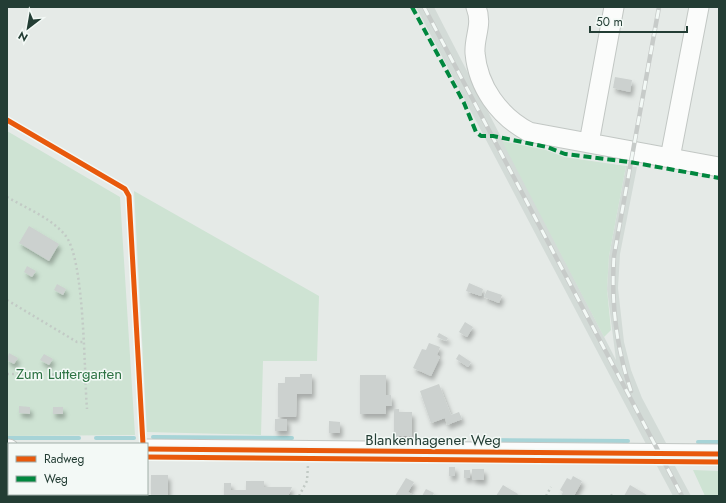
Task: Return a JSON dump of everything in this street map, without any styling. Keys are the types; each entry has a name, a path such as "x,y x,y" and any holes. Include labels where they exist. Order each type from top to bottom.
{"street":[{"path":"476,7 480,22 475,52 486,89 496,107 514,124 529,132 719,167"},
{"path":"589,143 614,7"},
{"path":"670,158 699,7"},
{"name":"Blankenhagener Weg","path":"148,449 719,454"}],"path":[{"path":"7,197 51,223 66,235 72,246 80,286 87,409"},
{"path":"7,300 77,342 84,342"},
{"path":"7,374 85,375"},
{"path":"299,496 307,482 308,466"},
{"path":"546,496 551,487"}],"shaded area":[{"path":"416,7 434,7 616,360 607,289 609,256 626,166 637,167 620,254 618,288 624,342 631,370 642,398 666,443 646,444"},
{"path":"657,466 675,466 691,496 673,496"}],"green space":[{"name":"Zum Luttergarten","path":"7,131 120,197 135,435 7,436"},
{"path":"502,141 546,150 564,157 626,166 609,256 607,289 611,330 604,337"},
{"path":"134,191 319,296 317,361 263,361 261,435 147,432"},
{"path":"693,470 719,471 719,496 705,496"}],"building":[{"path":"615,77 632,80 630,92 613,88"},
{"path":"29,226 59,244 49,261 19,243"},
{"path":"27,266 36,271 32,277 24,272"},
{"path":"469,283 483,289 481,296 466,291"},
{"path":"57,284 66,289 63,295 54,290"},
{"path":"487,290 502,295 499,303 484,297"},
{"path":"465,322 473,327 467,337 459,332"},
{"path":"439,333 448,338 446,341 437,337"},
{"path":"429,343 440,347 437,355 440,357 431,376 413,368 422,349 426,350"},
{"path":"9,353 18,358 14,364 7,360"},
{"path":"44,354 53,359 49,365 40,360"},
{"path":"459,354 471,362 468,367 456,359"},
{"path":"300,374 312,374 312,394 297,394 296,417 278,417 278,383 285,383 285,377 300,377"},
{"path":"360,375 386,375 386,395 391,395 392,406 386,406 386,414 360,414"},
{"path":"439,384 451,415 459,412 462,419 447,425 445,418 431,423 420,391"},
{"path":"19,406 30,407 30,414 19,413"},
{"path":"53,407 63,407 63,414 53,414"},
{"path":"394,409 399,409 399,412 412,412 412,436 394,436"},
{"path":"275,419 287,419 287,431 275,431"},
{"path":"329,421 340,422 340,433 329,433"},
{"path":"449,467 455,467 455,476 449,476"},
{"path":"472,469 484,469 484,480 472,479"},
{"path":"464,470 470,470 470,478 464,478"},
{"path":"151,475 168,475 168,496 151,496"},
{"path":"573,476 582,481 574,496 561,496 563,492 560,490 567,478 571,480"},
{"path":"406,478 414,482 408,492 415,496 395,496"},
{"path":"246,481 264,481 264,487 292,487 288,496 224,496 224,483 231,483 231,490 246,490"},
{"path":"503,485 518,494 517,496 496,496"},
{"path":"630,485 647,495 647,496 624,496"},
{"path":"426,489 434,493 432,496 422,496"},
{"path":"12,495 27,495 27,496"},
{"path":"78,495 79,496 61,496"},
{"path":"90,495 114,495 114,496"}],"waterway":[{"path":"153,437 292,438"},
{"path":"7,438 79,438"},
{"path":"96,438 134,438"},
{"path":"482,440 628,441"},
{"path":"698,442 719,442"}],"railway":[{"path":"424,7 682,496"},
{"path":"631,391 618,341 613,290 614,256 659,7"}],"marked path":[{"path":"412,7 464,103 476,132 481,136 493,136 547,147 565,154 630,162 719,178"},
{"path":"85,375 108,374"}],"cycle path":[{"path":"7,120 125,189 129,196 143,443"},
{"path":"148,449 719,454"},
{"path":"148,457 719,462"}]}
